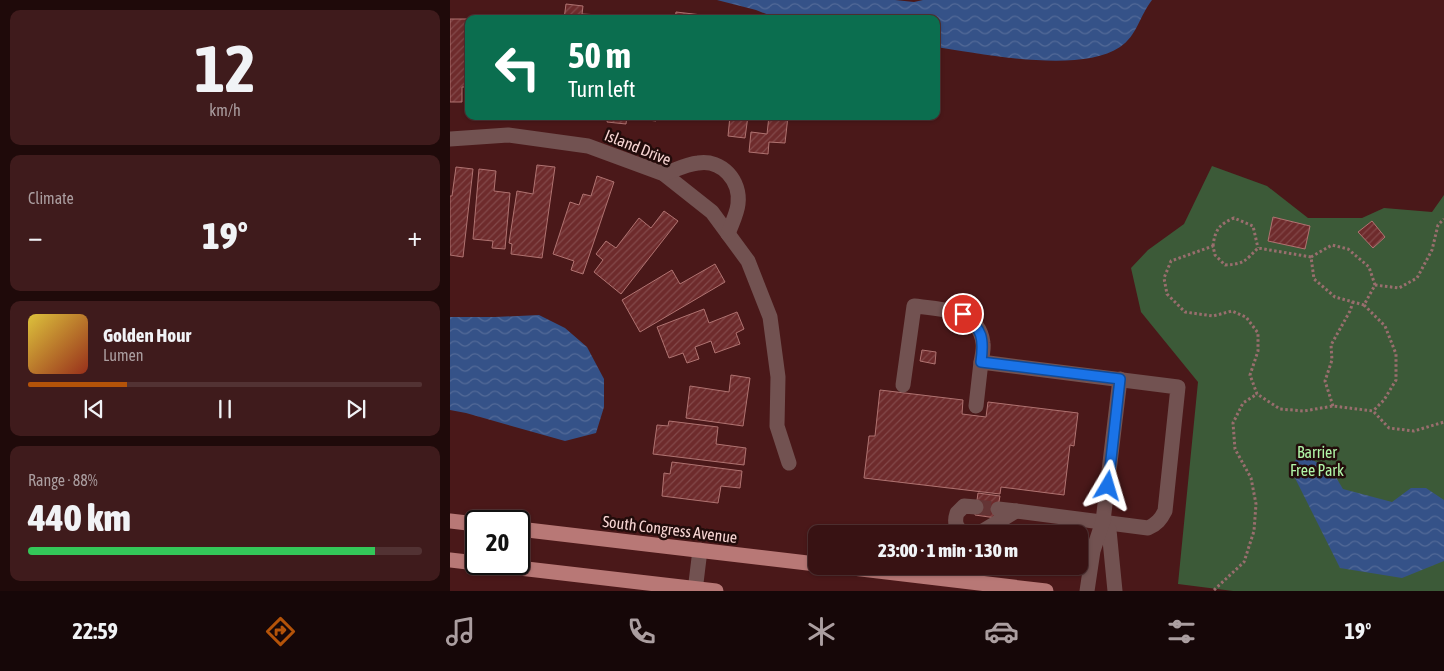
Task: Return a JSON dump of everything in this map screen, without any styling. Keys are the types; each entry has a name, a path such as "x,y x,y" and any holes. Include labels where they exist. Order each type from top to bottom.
{"main road":[{"path":"450,521 465,523"},
{"name":"South Congress Avenue","path":"530,530 808,563"},
{"path":"450,560 465,562"},
{"path":"530,570 716,591"},
{"path":"912,575 1046,591"}],"street":[{"name":"Island Drive","path":"450,139 508,135 588,146 664,174 712,212 748,261 770,317 778,377 776,426 789,464"},
{"path":"664,174 697,162 709,162 720,166 729,174 735,183 738,206 728,234"},
{"path":"903,385 914,306 963,314 973,322 980,332 983,344 976,406"},
{"path":"981,362 1178,387 1165,511 1155,524 1148,528 998,509"},
{"path":"1087,591 1093,551 1103,521 1120,379"},
{"path":"956,525 957,512 964,506 976,507"},
{"path":"993,525 1016,511"},
{"path":"1103,521 1109,530 1115,591"},
{"path":"695,590 700,550"}],"path":[{"path":"1234,218 1253,226 1258,248 1240,264 1226,265 1215,255 1213,246 1214,235 1222,223 1234,218"},
{"path":"1375,285 1399,288 1417,278 1432,250 1438,225 1444,219"},
{"path":"1258,248 1311,257 1332,244 1348,249 1369,267 1375,285 1364,305"},
{"path":"1213,246 1172,261 1164,278 1167,294 1186,312 1213,316 1232,311 1246,317 1258,333 1258,351 1250,376 1257,394 1280,409 1304,411 1333,406 1373,411 1389,428 1414,431 1444,422"},
{"path":"1311,257 1314,279 1335,297 1364,305 1385,326 1396,354 1396,380 1384,400 1373,411"},
{"path":"1333,406 1325,381 1332,360 1331,345 1353,302"},
{"path":"1214,590 1244,562 1254,531 1256,504 1251,478 1235,449 1233,423 1243,403 1257,394"}],"green space":[{"name":"Barrier Free Park","path":"1212,166 1267,186 1308,218 1362,218 1384,208 1432,212 1444,195 1444,591 1233,591 1178,584 1198,382 1141,312 1131,268 1148,250 1184,224"}],"water":[{"path":"717,0 895,0 914,2 923,0 1152,0 1130,37 1120,47 1103,55 1057,61 1004,57 940,48 940,15 769,15"},
{"path":"539,315 565,328 587,347 604,379 604,407 596,433 565,441 450,410 450,317"},
{"path":"1307,456 1334,474 1343,489 1392,502 1411,488 1426,488 1444,500 1444,561 1402,578 1340,568 1290,468 1297,458"}],"building":[{"path":"566,4 583,6 582,14 600,15 565,15"},
{"path":"676,12 702,15 676,15"},
{"path":"450,19 465,19 465,87 462,87 462,102 450,102"},
{"path":"607,120 626,120 626,124 607,122"},
{"path":"730,120 747,120 745,138 728,136"},
{"path":"769,120 788,120 785,143 769,142 768,154 749,152 751,132 767,134"},
{"path":"537,165 555,167 542,258 511,254 512,244 509,243 517,191 533,194"},
{"path":"456,167 473,169 463,257 450,255 450,196 452,196"},
{"path":"479,169 496,171 494,191 510,193 505,249 492,248 493,241 473,239"},
{"path":"597,176 614,182 583,274 571,270 574,261 553,254 570,202 579,205 583,194 591,196"},
{"path":"664,211 678,221 621,294 594,272 603,260 596,254 606,241 616,248 639,218 651,228"},
{"path":"1273,217 1310,226 1305,249 1268,241"},
{"path":"1372,221 1385,237 1373,248 1358,232"},
{"path":"715,264 725,282 640,332 622,300 672,270 680,284"},
{"path":"704,309 709,323 737,312 744,329 736,333 740,344 715,353 711,341 695,347 699,359 687,363 683,353 669,358 657,327"},
{"path":"922,350 936,352 935,364 920,361"},
{"path":"731,375 750,378 743,426 686,418 690,386 729,392"},
{"path":"880,390 963,400 962,414 986,417 988,402 1078,413 1074,446 1070,445 1064,495 1001,487 1000,494 864,478 869,436 875,436"},
{"path":"669,421 718,427 716,444 746,448 744,465 653,454 657,425 668,426"},
{"path":"672,462 742,471 740,488 721,486 718,503 662,496 664,473 670,474"},
{"path":"978,493 1000,496 996,518 975,515"}],"tunnel":[{"path":"976,507 998,509"}],"route":[{"path":"963,314 973,322 980,332 983,344 981,362 1120,379 1108,486"}]}
